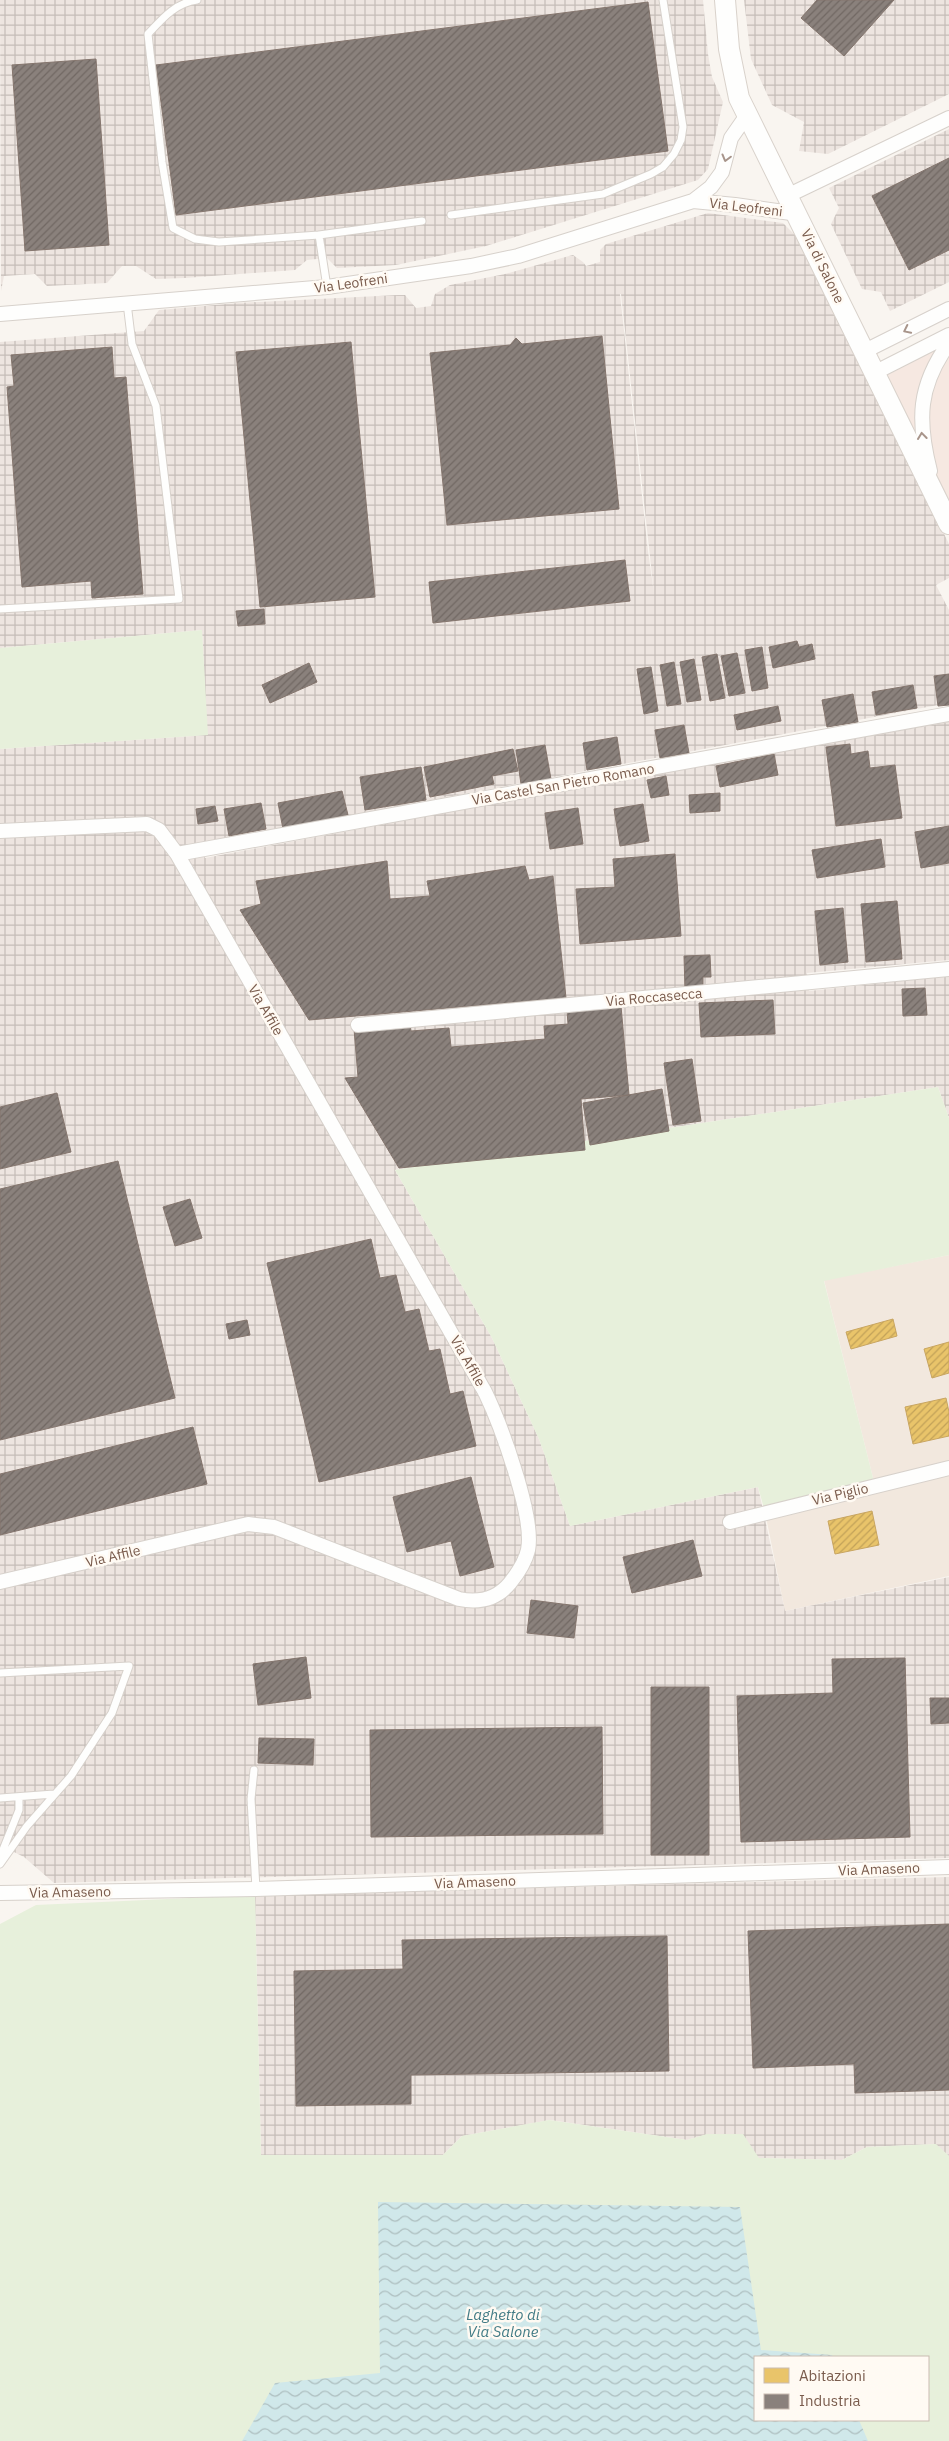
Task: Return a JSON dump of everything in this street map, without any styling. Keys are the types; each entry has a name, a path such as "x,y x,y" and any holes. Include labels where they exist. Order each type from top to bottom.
{"street":[{"name":"Via di Salone","path":"725,0 734,81 747,115 789,195 949,524"},
{"name":"Via Leofreni","path":"0,314 327,287 471,266 518,256 693,201 711,187 722,172 731,138 747,115"},
{"path":"789,195 949,118"},
{"name":"Via Leofreni","path":"693,201 798,214"},
{"path":"865,351 949,309"},
{"path":"876,372 949,335"},
{"path":"937,500 923,442 921,411 928,380 949,343"},
{"name":"Via Castel San Pietro Romano","path":"177,854 949,714"},
{"name":"Via Affile","path":"0,831 147,824 159,830 177,854 485,1392 501,1427 515,1471 524,1505 529,1548 520,1571 504,1590 494,1597 470,1601 459,1599 274,1527 259,1524 248,1524 0,1582"},
{"name":"Via Roccasecca","path":"358,1025 949,969"},
{"name":"Via Piglio","path":"730,1522 949,1468"},
{"name":"Via Amaseno","path":"0,1893 256,1889 949,1868"}],"lane":[{"path":"197,0 189,1 166,13 148,34 162,162 173,228 195,239 219,242 319,235 422,221"},
{"path":"451,215 603,194 663,167 674,154 681,140 683,128 663,0"},
{"path":"319,235 327,287"},
{"path":"0,610 179,599 156,406 132,344 127,304"},
{"path":"0,1673 129,1666 112,1713 71,1776 27,1826 0,1864"},
{"path":"254,1770 251,1799 256,1889"},
{"path":"0,1798 54,1794"},
{"path":"0,1857 19,1810 19,1797"}],"shaded area":[{"path":"0,0 703,0 712,77 723,102 708,169 698,180 486,246 396,265 337,268 327,258 307,260 295,270 185,278 156,279 136,266 122,266 107,283 47,286 35,274 4,276 1,291"},
{"path":"744,0 949,0 949,94 828,154 799,151 804,122 772,105 751,59"},
{"path":"949,129 949,282 890,311 881,292 862,289 831,224 839,208 829,188"},
{"path":"708,213 783,223 798,238 949,544 949,578 936,585 949,610 949,703 201,843 205,858 528,797 949,722 949,960 807,973 809,991 949,976 949,1118 938,1087 395,1170 492,1338 539,1439 570,1526 758,1487 785,1611 949,1577 949,1858 54,1883 24,1857 0,1845 0,749 207,735 202,630 0,648 0,342 144,331 159,310 238,303 405,295 416,308 431,306 435,294 450,285 505,274 573,255 586,266 600,262 600,250 606,244","holes":["621,294 654,593 648,551"]},
{"path":"949,343 949,503 887,375"},
{"path":"949,1255 949,1576 785,1611 765,1512 875,1486 824,1280"},
{"path":"949,1877 949,2156 935,2144 867,2147 842,2160 759,2158 708,2134 687,2140 550,2120 462,2136 443,2155 261,2155 255,1895"}],"green space":[{"path":"202,630 208,735 0,749 0,648"},
{"path":"938,1087 949,1118 949,1255 824,1281 875,1486 765,1512 758,1487 570,1526 539,1439 492,1338 395,1170"},
{"path":"255,1895 261,2155 443,2155 462,2136 549,2120 687,2140 707,2134 743,2134 759,2158 842,2160 867,2147 936,2144 949,2156 949,2441 0,2441 0,1924 36,1905"}],"water":[{"name":"Laghetto di Via Salone","path":"378,2202 740,2207 761,2350 832,2356 754,2356 754,2421 859,2421 868,2441 242,2441 275,2383 380,2373"}],"building: Abitazioni":[{"path":"893,1319 897,1336 851,1349 846,1332"},
{"path":"949,1342 949,1373 932,1378 924,1349"},
{"path":"946,1398 949,1412 949,1436 913,1444 905,1407"},
{"path":"872,1511 879,1545 835,1554 828,1521"}],"building: Industria":[{"path":"817,0 894,0 844,56 801,18"},
{"path":"648,2 668,151 176,215 156,65"},
{"path":"96,59 109,245 25,251 12,65"},
{"path":"949,158 949,250 909,270 872,196"},
{"path":"602,336 619,509 447,525 430,353 510,345 516,338 522,344"},
{"path":"351,342 375,597 260,607 236,352"},
{"path":"112,347 114,378 126,377 143,594 92,598 91,581 22,587 7,387 14,386 11,355"},
{"path":"625,560 630,601 433,623 429,582"},
{"path":"264,609 265,624 238,626 236,611"},
{"path":"797,641 799,647 812,644 815,659 773,668 769,647"},
{"path":"762,647 768,688 752,691 745,650"},
{"path":"737,653 745,693 729,696 721,656"},
{"path":"717,654 725,698 710,701 702,657"},
{"path":"694,659 701,700 687,702 680,662"},
{"path":"674,662 681,704 667,706 660,665"},
{"path":"309,663 317,682 270,703 262,685"},
{"path":"651,667 658,711 644,714 637,669"},
{"path":"949,674 949,705 938,706 934,676"},
{"path":"913,685 917,708 876,715 872,692"},
{"path":"853,694 858,722 827,727 822,700"},
{"path":"778,706 781,721 737,730 734,715"},
{"path":"684,725 689,753 660,758 655,730"},
{"path":"617,737 621,764 587,770 583,743"},
{"path":"850,744 851,754 868,751 870,768 895,765 902,818 836,826 826,747"},
{"path":"545,745 551,779 521,784 516,750"},
{"path":"513,749 518,771 492,776 494,784 430,797 424,767"},
{"path":"774,754 778,775 720,787 716,766"},
{"path":"421,767 426,800 365,810 360,777"},
{"path":"666,776 669,795 651,798 647,780"},
{"path":"342,791 348,815 283,829 278,803"},
{"path":"720,793 720,811 690,813 689,795"},
{"path":"261,803 266,829 229,836 224,809"},
{"path":"643,804 649,841 620,846 614,809"},
{"path":"215,806 218,821 198,824 196,809"},
{"path":"578,808 583,844 550,849 545,813"},
{"path":"949,826 949,863 921,868 915,832"},
{"path":"881,839 885,867 817,878 812,850"},
{"path":"675,854 681,936 580,944 576,889 615,887 613,859"},
{"path":"387,861 390,899 430,896 427,881 525,866 529,880 553,876 566,998 309,1020 240,910 261,904 256,881"},
{"path":"897,901 902,959 866,962 861,904"},
{"path":"843,908 848,962 820,965 815,911"},
{"path":"710,955 711,977 703,977 703,988 685,989 684,956"},
{"path":"925,988 927,1015 903,1016 902,989"},
{"path":"773,1000 775,1034 701,1037 699,1003"},
{"path":"621,1006 629,1095 581,1099 585,1150 399,1168 345,1078 358,1077 354,1029 410,1024 411,1031 449,1028 451,1047 545,1039 544,1026 568,1024 567,1011"},
{"path":"692,1059 701,1121 673,1125 664,1063"},
{"path":"662,1089 669,1131 590,1145 583,1103"},
{"path":"57,1093 71,1152 0,1169 0,1107"},
{"path":"118,1161 175,1398 0,1440 0,1189"},
{"path":"190,1199 202,1238 175,1246 163,1207"},
{"path":"371,1239 380,1278 396,1275 405,1312 419,1309 429,1351 440,1349 450,1394 463,1391 476,1446 319,1482 267,1263"},
{"path":"247,1320 250,1335 229,1339 226,1324"},
{"path":"193,1427 207,1484 0,1535 0,1474"},
{"path":"471,1477 494,1567 460,1576 451,1541 407,1552 393,1497"},
{"path":"693,1540 702,1576 632,1593 623,1557"},
{"path":"531,1600 578,1606 574,1638 527,1633"},
{"path":"306,1657 311,1698 258,1705 253,1664"},
{"path":"905,1658 910,1837 741,1842 737,1696 833,1693 832,1659"},
{"path":"651,1687 709,1687 709,1855 651,1855"},
{"path":"930,1698 949,1698 949,1723 931,1724"},
{"path":"602,1727 603,1834 371,1837 370,1730"},
{"path":"259,1738 314,1739 313,1765 258,1763"},
{"path":"949,1924 949,2090 855,2093 854,2064 753,2068 748,1931"},
{"path":"667,1936 669,2071 411,2075 411,2104 296,2106 294,1971 403,1969 402,1940"}]}
